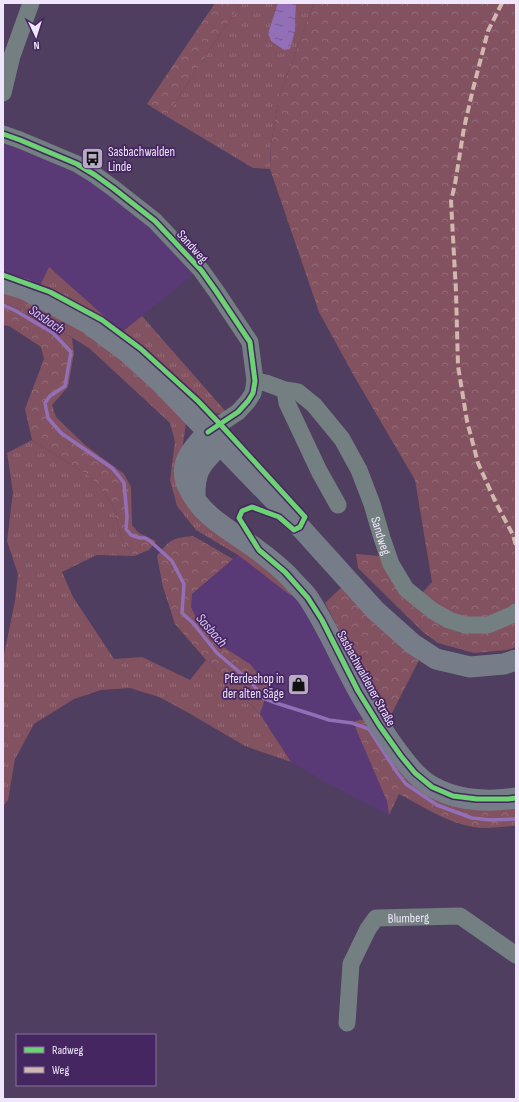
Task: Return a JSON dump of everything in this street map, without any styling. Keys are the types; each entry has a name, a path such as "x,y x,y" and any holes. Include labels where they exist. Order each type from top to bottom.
{"main road":[{"path":"3,283 24,289 88,323 127,352 155,378 300,527 376,610 413,644 436,659 470,667 504,664 516,660"},
{"name":"Sasbachwaldener Straße","path":"214,438 198,473 195,485 195,499 208,514 223,527 259,550 285,572 308,598 322,620 358,691 379,725 415,773 432,787 453,796 477,799 516,798"}],"street":[{"path":"3,93 12,56 31,3"},
{"name":"Sandweg","path":"3,134 41,148 77,164 95,175 155,220 205,275 250,342 254,381 253,393 238,412 229,433 214,438"},
{"name":"Sandweg","path":"254,381 266,383 285,390 298,392 314,405 342,439 359,470 372,504 391,564 406,589 419,601 448,620 465,625 488,625 516,612"},
{"path":"285,390 287,403 319,471 338,505"},
{"name":"Blumberg","path":"347,1023 351,964 368,929 376,918 460,916 516,955"}],"shaded area":[{"path":"3,143 53,161 102,189 152,224 196,272 122,332 49,268 38,290 3,278"},
{"path":"238,555 290,595 300,596 365,719 387,801 389,815 329,784 291,762 260,714 269,686 250,664 214,641 197,620 191,607 192,594"}],"green space":[{"path":"215,3 241,3 166,116 147,104"},
{"path":"241,3 278,3 268,33 295,31 296,3 314,3 279,97 271,144 270,169 253,168 166,116"},
{"path":"314,3 516,3 516,647 507,650 474,653 438,643 423,632 358,568 356,554 381,556 415,601 432,582 415,480 354,376 319,312 270,169 271,144 279,97"},
{"path":"49,267 122,332 142,316 227,413 208,414 141,351 38,290"},
{"path":"3,291 27,299 104,342 152,385 186,423 179,471 300,596 290,595 238,555 196,530 177,506 170,480 175,442 170,423 89,348 30,312 3,303"},
{"path":"3,303 30,312 72,338 74,353 68,387 52,405 56,417 85,445 124,474 131,487 132,525 139,533 156,541 149,550 134,556 122,540 113,505 91,477 32,440 25,409 44,359 41,347 9,326 3,325"},
{"path":"32,440 91,477 113,505 122,540 134,556 97,555 62,572 73,597 114,659 142,657 190,680 206,660 260,714 291,762 245,746 159,697 130,688 101,690 74,699 34,724 15,759 8,800 3,806 3,659 15,601 18,574 7,541 13,492 7,453"},
{"path":"193,536 233,559 192,594 191,607 197,620 214,641 250,664 269,686 260,714 206,660 175,624 163,587 157,556 168,543 176,539"},
{"path":"343,586 420,658 387,723 325,603"},
{"path":"365,719 405,773 516,804 516,826 485,828 462,825 440,816 399,794 389,815 387,801 356,729 355,721"}],"water":[{"path":"278,3 296,3 295,31 290,49 284,50 271,41 268,33"}],"waterway":[{"name":"Sasbach","path":"3,305 53,333 71,352 65,386 50,396 45,403 48,418 61,433 112,468 124,483 127,517 126,529 131,535 145,538 150,541 172,561 184,584 182,613 193,623 217,653 251,682 263,698 329,720 352,723 369,729 406,784 437,805 472,818 491,820 516,819"}],"marked path":[{"path":"502,3 488,31 473,89 464,128 451,201 458,366 467,421 478,463 496,503 513,535 516,546"}],"cycle path":[{"path":"3,134 77,164 113,188 155,221 201,270 216,291 250,342 255,381 253,393 238,412 208,432"},
{"path":"3,275 50,292 102,320 141,349 198,401 305,517 300,527 294,530 279,517 252,507 242,511 239,518 259,550 285,572 308,598 322,620 358,691 379,725 415,773 432,787 453,796 477,799 516,798"}],"place":[{"name":"Sasbachwalden Linde","path":"93,158"},
{"name":"Pferdeshop in der alten Säge","path":"299,685"}]}
